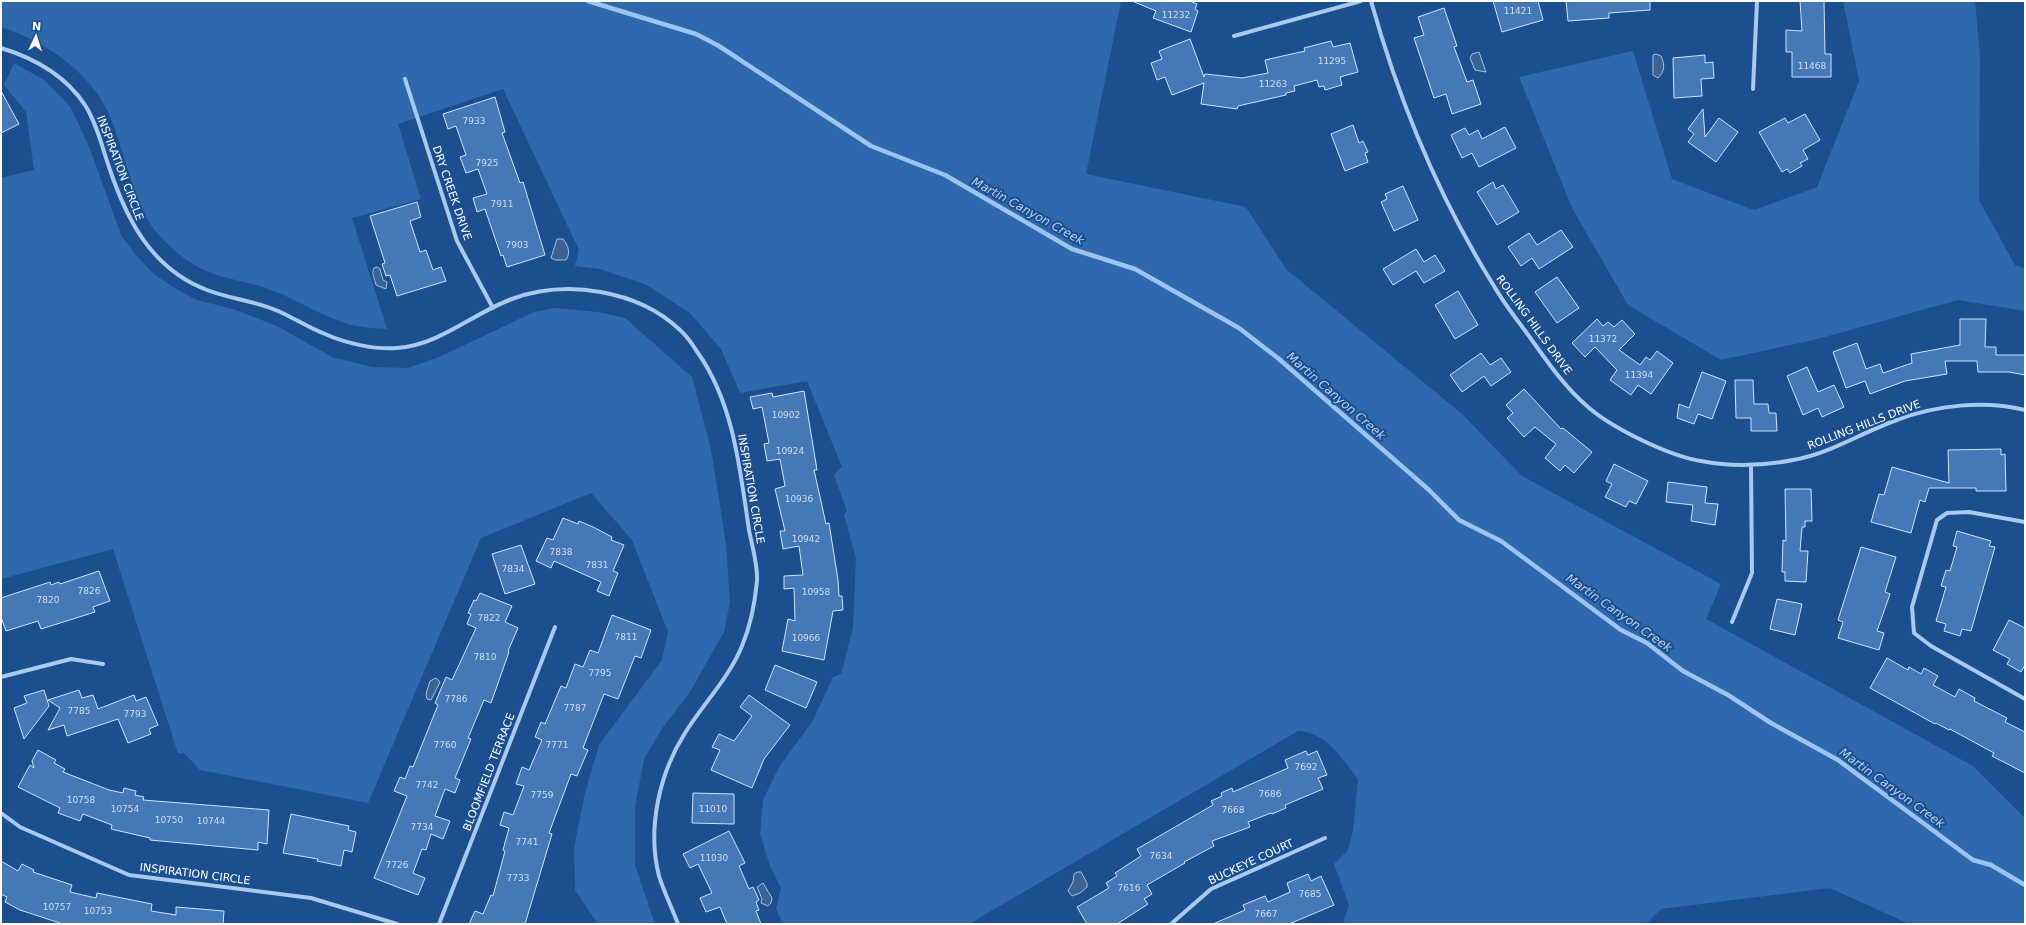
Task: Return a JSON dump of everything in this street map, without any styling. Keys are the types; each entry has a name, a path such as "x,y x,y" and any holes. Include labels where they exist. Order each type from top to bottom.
{"street":[{"path":"1234,36 1361,1"},
{"name":"ROLLING HILLS DRIVE","path":"1371,1 1387,58 1416,133 1451,211 1494,288 1556,373 1588,407 1622,430 1653,445 1699,461 1751,466 1795,460 1823,452 1896,420 1929,410 1969,406 2012,407 2025,410"},
{"path":"1753,89 1757,1"},
{"name":"INSPIRATION CIRCLE","path":"1,48 32,60 54,72 72,89 86,106 96,127 118,193 136,232 150,251 165,266 184,280 212,292 277,310 326,335 364,345 396,348 428,342 514,298 536,292 559,289 583,289 603,292 641,304 681,330 700,355 715,381 736,446 757,578 750,618 742,646 725,677 684,734 669,764 660,793 656,818 655,852 660,877 678,924"},
{"name":"DRY CREEK DRIVE","path":"405,79 457,241 492,308"},
{"path":"1732,622 1752,573 1751,466"},
{"path":"2025,522 1969,512 1947,513 1937,520 1912,606 1914,633 1931,646 2025,699"},
{"name":"BLOOMFIELD TERRACE","path":"439,924 556,627"},
{"path":"1,677 70,659 103,664"},
{"name":"INSPIRATION CIRCLE","path":"1,813 20,827 129,875 311,898 397,924"},
{"name":"BUCKEYE COURT","path":"1171,924 1211,890 1325,838"}],"shaded area":[{"path":"1,1 1121,1 1086,174 1246,207 1286,269 1462,414 1522,476 1721,584 1706,619 1973,766 2025,818 2025,924 1909,924 1830,888 1661,909 1646,924 1343,924 1349,905 1334,864 1348,850 1353,831 1358,779 1339,755 1325,741 1308,732 1298,731 969,924 783,924 776,909 781,888 770,866 760,834 763,800 779,767 812,722 833,677 841,674 853,628 856,558 844,515 847,511 834,475 842,467 807,381 740,393 721,349 690,313 645,284 600,269 575,266 579,250 503,89 398,124 421,199 352,218 387,329 361,327 346,323 334,319 279,293 202,269 189,262 175,251 153,228 134,189 111,119 103,102 93,87 66,61 51,51 35,41 1,27"},
{"path":"1843,1 1975,1 1980,56 1979,200 2015,265 2025,269 2025,311 1958,300 1814,340 1721,360 1628,305 1572,208 1519,77 1633,51 1672,179 1754,210 1817,187 1859,81"},
{"path":"1479,52 1486,72 1475,70 1470,58 1472,54"},
{"path":"1656,54 1661,56 1664,65 1662,73 1658,78 1653,75 1653,55"},
{"path":"14,63 46,81 71,108 90,149 121,235 136,255 154,274 176,289 197,300 233,309 277,326 332,357 372,367 407,368 437,358 534,312 555,308 598,312 625,318 692,377 711,449 726,544 730,602 724,632 690,692 661,730 644,759 635,807 635,865 655,924 598,924 575,890 574,847 585,793 599,745 662,660 668,632 632,540 591,493 481,538 368,803 200,770 184,753 178,754 113,549 1,579 1,178 34,170 26,112 4,85"},
{"path":"557,239 563,239 567,246 569,252 566,260 555,260 551,258"},
{"path":"377,267 380,269 383,280 387,282 386,289 376,285 373,272 374,268"},
{"path":"436,678 440,682 431,700 427,699 426,694 430,681"},
{"path":"1081,872 1087,883 1087,887 1080,893 1072,896 1068,891 1073,882 1074,874"},
{"path":"763,883 772,898 771,903 768,906 761,903 762,899 757,887"}],"building":[{"path":"1132,1 1190,1 1197,4 1195,9 1198,11 1191,32 1153,18 1156,11"},
{"path":"1493,1 1538,1 1543,20 1502,32"},
{"path":"1566,1 1650,1 1650,10 1609,13 1609,18 1568,21"},
{"path":"1800,1 1824,1 1825,54 1831,54 1831,77 1792,77 1792,52 1786,52 1786,30 1802,31"},
{"path":"1444,8 1457,46 1454,47 1467,82 1473,80 1481,104 1452,114 1446,94 1434,98 1414,38 1424,35 1418,17"},
{"path":"1190,39 1204,77 1205,74 1242,78 1268,73 1265,60 1305,51 1304,48 1331,41 1333,47 1350,43 1358,72 1340,77 1342,85 1325,90 1324,86 1319,87 1317,80 1294,86 1295,91 1286,93 1286,95 1238,106 1237,109 1201,104 1204,83 1172,95 1165,77 1157,80 1151,63 1162,59 1159,51"},
{"path":"1705,55 1705,63 1713,62 1714,78 1701,79 1702,96 1674,98 1673,58"},
{"path":"1,91 19,124 1,133"},
{"path":"495,97 505,132 502,133 520,183 523,182 545,255 507,267 503,255 501,256 485,209 477,212 473,198 487,194 478,169 466,173 460,157 466,155 456,126 448,129 443,114"},
{"path":"1703,109 1705,137 1719,118 1738,132 1716,162 1688,142 1694,134 1688,129"},
{"path":"1805,114 1820,140 1803,150 1808,159 1800,163 1802,166 1790,173 1787,169 1782,172 1759,132 1785,118 1788,123"},
{"path":"1353,125 1359,143 1363,141 1368,152 1365,153 1368,162 1345,171 1331,134"},
{"path":"1505,127 1516,148 1479,167 1472,153 1462,158 1451,135 1465,128 1469,135 1478,130 1482,139"},
{"path":"1493,182 1496,189 1503,185 1519,212 1497,225 1477,192"},
{"path":"1403,186 1418,220 1394,231 1381,202 1387,199 1385,194"},
{"path":"417,202 421,217 410,221 420,252 426,250 433,270 441,267 446,281 397,296 390,275 386,276 382,264 385,263 370,216"},
{"path":"1561,230 1573,247 1539,269 1532,258 1521,266 1508,247 1529,233 1537,245"},
{"path":"1416,249 1424,262 1435,255 1445,271 1424,283 1416,271 1393,285 1383,269"},
{"path":"1557,277 1579,308 1557,323 1535,292"},
{"path":"1458,291 1478,325 1455,339 1435,305"},
{"path":"1597,319 1603,326 1608,322 1614,327 1622,320 1635,334 1619,350 1640,365 1646,357 1650,360 1657,351 1673,363 1651,394 1638,385 1631,395 1610,380 1617,370 1595,347 1585,357 1572,343"},
{"path":"1960,319 1986,319 1985,347 1996,347 1996,355 2025,355 2025,375 2009,372 1978,372 1977,361 1945,361 1947,374 1905,381 1870,394 1865,381 1846,388 1833,352 1857,343 1866,369 1880,364 1883,373 1912,363 1911,354 1960,345"},
{"path":"1481,353 1490,365 1501,358 1511,372 1491,386 1484,376 1462,392 1450,375"},
{"path":"1807,367 1818,392 1834,385 1844,407 1822,417 1818,408 1803,415 1787,376"},
{"path":"1702,372 1726,381 1712,419 1698,414 1694,424 1677,418 1679,404 1689,408"},
{"path":"1735,380 1753,380 1754,404 1768,404 1769,413 1776,413 1777,431 1751,431 1751,418 1736,418"},
{"path":"1524,389 1561,429 1563,428 1592,452 1574,473 1565,465 1560,471 1545,458 1556,444 1535,427 1524,437 1507,418 1513,413 1506,405"},
{"path":"804,391 817,470 814,470 826,524 829,523 839,596 842,596 843,610 833,611 824,660 782,651 788,619 795,621 794,588 784,589 784,576 803,575 799,546 783,549 780,531 785,531 775,489 785,486 780,459 767,461 764,444 769,443 762,407 753,409 750,397 772,393 773,397"},
{"path":"2001,449 2001,455 2005,454 2006,491 1976,491 1976,488 1929,488 1925,502 1920,500 1911,533 1871,522 1879,494 1884,495 1892,467 1949,483 1948,450"},
{"path":"1614,464 1648,481 1636,504 1629,501 1626,507 1605,497 1612,484 1606,481"},
{"path":"1668,482 1707,487 1705,503 1718,504 1715,525 1691,521 1693,505 1666,502"},
{"path":"1785,489 1811,489 1812,521 1805,521 1805,527 1802,527 1800,551 1808,551 1806,582 1785,581 1785,572 1782,572 1783,540 1786,541"},
{"path":"563,518 578,524 579,521 593,527 612,537 611,540 624,545 613,571 618,573 609,596 597,591 601,582 554,561 551,568 536,561 547,538 553,540"},
{"path":"1957,531 1991,541 1989,546 1995,547 1971,631 1962,629 1960,636 1944,631 1946,624 1936,621 1946,587 1941,586 1946,570 1950,571 1957,547 1953,546"},
{"path":"521,545 535,584 505,594 492,554"},
{"path":"1861,547 1896,557 1885,592 1890,594 1877,631 1884,633 1879,650 1838,638 1843,622 1838,620"},
{"path":"99,571 110,601 93,607 95,612 41,629 38,621 6,631 1,617 1,598 50,582 51,585 59,582 60,584"},
{"path":"480,593 512,606 505,622 518,628 508,651 509,652 491,703 484,700 468,738 471,739 455,778 460,780 455,793 445,789 435,816 450,821 443,839 431,834 426,850 422,849 413,873 425,878 418,895 374,878 407,796 394,791 400,777 405,779 410,766 413,767 438,705 435,703 446,677 452,680 476,628 467,624 471,614 468,613 474,600 476,601"},
{"path":"1777,599 1802,604 1795,635 1770,629"},
{"path":"612,615 651,630 641,658 635,656 618,699 604,694 583,748 588,750 577,776 571,774 549,833 552,834 525,924 469,924 475,911 483,914 491,895 493,896 505,851 503,850 509,828 500,825 504,812 513,815 524,786 516,784 522,767 529,770 542,740 535,737 541,722 545,724 561,686 566,688 575,664 583,667 590,650 598,653"},
{"path":"2009,620 2025,628 2025,665 2021,672 2007,664 2010,659 1993,650"},
{"path":"1887,658 1908,670 1909,667 1921,674 1924,668 1938,676 1933,685 1955,697 1959,689 1975,698 1974,701 2007,718 2005,722 2025,732 2025,773 1992,756 1994,753 1950,729 1949,730 1936,723 1935,724 1870,688"},
{"path":"775,665 817,682 806,708 765,690"},
{"path":"44,690 49,706 24,739 14,708 27,703 24,696"},
{"path":"79,690 82,698 93,695 98,709 134,695 136,701 146,697 158,725 149,729 151,734 128,743 118,719 67,736 64,725 48,730 60,708 48,700"},
{"path":"749,695 790,725 764,759 752,788 711,770 720,750 712,747 719,734 734,741 752,716 740,707"},
{"path":"38,750 56,760 54,763 65,769 63,772 109,790 123,793 124,788 136,791 135,795 144,797 143,800 269,810 267,844 258,842 258,850 150,840 150,838 111,829 112,825 83,814 80,821 58,813 60,808 18,787 30,765 34,768 32,761"},
{"path":"1306,751 1308,755 1317,751 1327,775 1318,778 1323,789 1285,805 1286,808 1248,822 1250,827 1212,841 1214,846 1184,862 1185,863 1147,885 1152,894 1144,899 1148,904 1117,924 1087,924 1077,907 1109,888 1106,883 1117,876 1115,873 1141,856 1137,849 1213,805 1211,801 1222,796 1221,793 1232,788 1233,792 1288,768 1285,760"},
{"path":"693,793 734,794 734,824 692,823"},
{"path":"291,814 349,826 348,830 356,832 352,852 344,850 341,866 317,861 318,859 283,853"},
{"path":"729,831 745,863 739,866 749,889 753,887 759,900 756,902 759,910 756,911 761,924 727,924 720,907 706,912 700,898 712,893 698,864 690,868 683,854"},
{"path":"1,861 18,871 22,864 34,870 33,872 72,885 70,892 96,898 97,893 152,904 151,911 176,915 176,907 224,911 223,924 63,924 20,910 5,902 7,897 1,894"},
{"path":"1308,874 1311,881 1321,876 1334,905 1289,924 1213,924 1245,910 1243,905 1265,896 1268,902 1290,892 1287,883"}],"waterway":[{"name":"Martin Canyon Creek","path":"588,1 696,34 719,46 871,146 945,175 1072,249 1135,269 1239,328 1279,359 1429,490 1459,520 1501,541 1621,630 1647,643 1683,671 1728,695 1771,723 1838,760 1973,860 1991,865 2025,885"}]}
